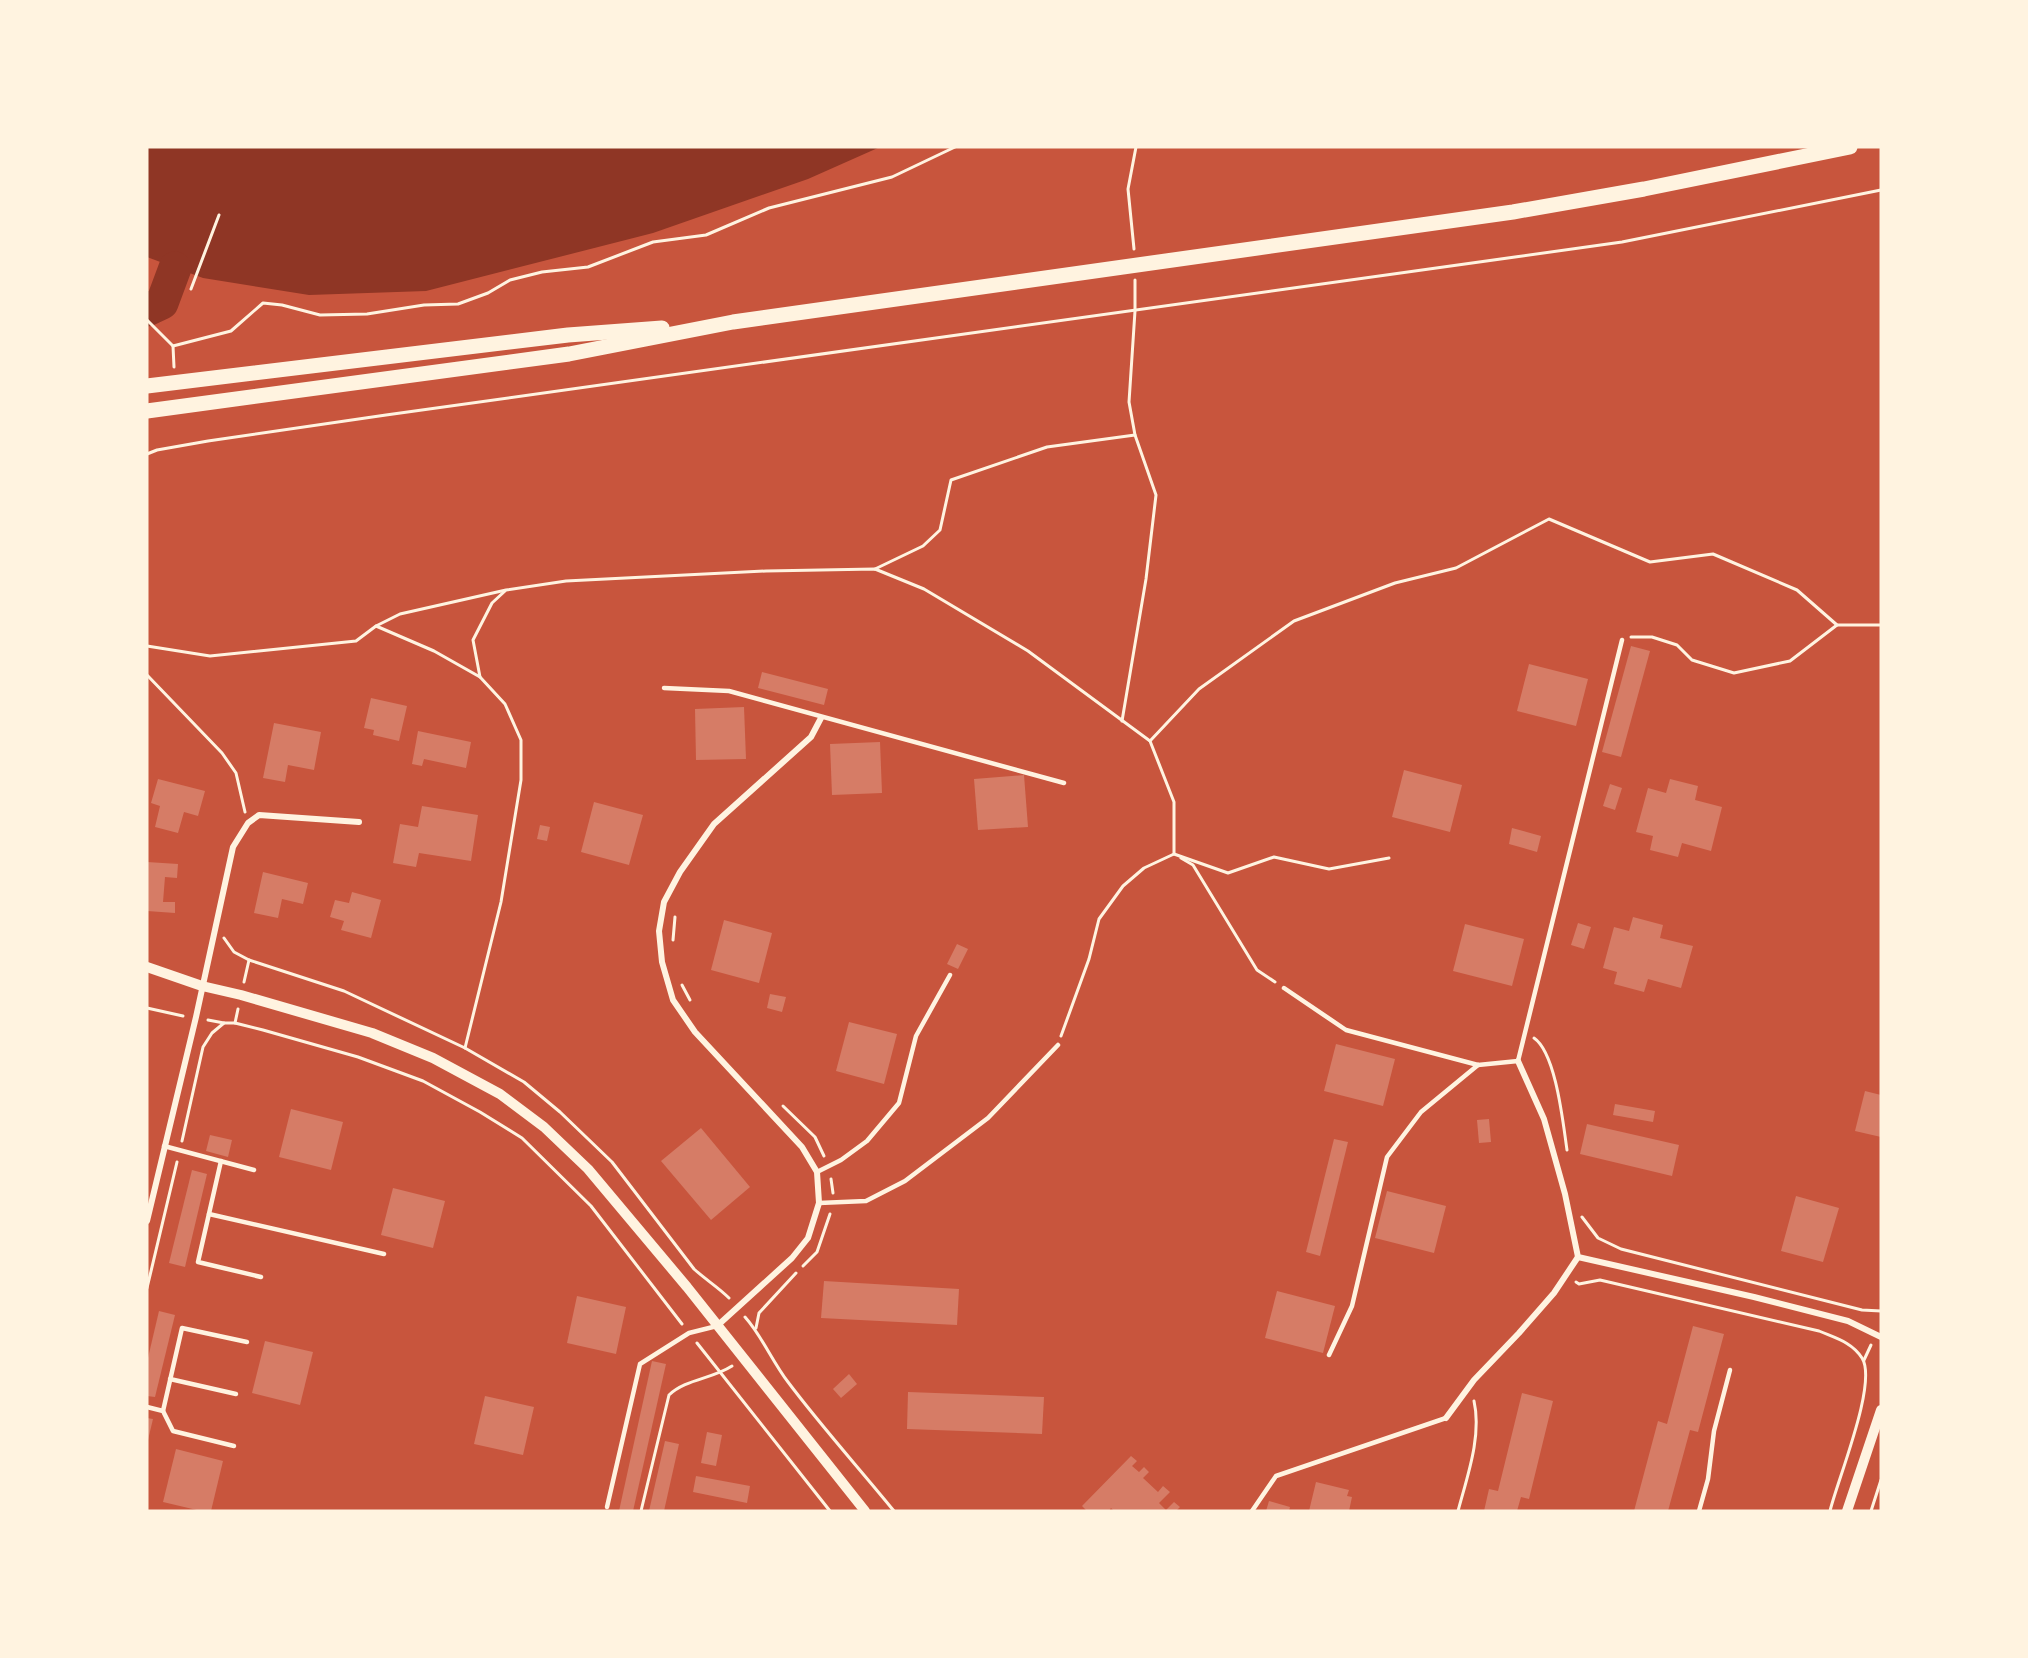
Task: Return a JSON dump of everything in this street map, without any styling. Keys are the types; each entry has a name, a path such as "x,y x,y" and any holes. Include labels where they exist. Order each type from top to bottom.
{"highway":[{"path":"147,411 569,354 734,322 1535,208 1644,189 1850,147"},
{"path":"147,386 568,335 734,322"}],"street":[{"path":"717,1326 792,1258 808,1238 819,1203 817,1172 802,1147 695,1032 673,1000 662,962 659,930 664,902 680,872 714,824 811,737 821,717"},
{"path":"148,1216 233,847 248,823 259,815 359,822"},
{"path":"147,967 202,986 372,1033 434,1058 500,1094 544,1127 588,1169 865,1511"},
{"path":"1446,1418 1467,1389 1567,1277 1578,1257 1565,1194 1544,1119 1518,1061"},
{"path":"1578,1257 1848,1321 1881,1337"},
{"path":"1847,1511 1881,1410"}],"lane":[{"path":"1284,988 1346,1030 1478,1065 1518,1061 1622,640"},
{"path":"664,688 729,691 1064,783"},
{"path":"817,1172 841,1160 867,1141 899,1103 916,1036 950,975"},
{"path":"819,1203 866,1201 905,1180 988,1118 1058,1045"},
{"path":"1329,1355 1352,1306 1387,1157 1421,1112 1478,1065"},
{"path":"164,1146 254,1170"},
{"path":"221,1161 198,1262 261,1277"},
{"path":"209,1214 384,1254"},
{"path":"607,1507 640,1364 689,1333 717,1326"},
{"path":"234,1446 173,1431 163,1411 182,1328 247,1342"},
{"path":"1699,1511 1708,1479 1714,1431 1730,1370"},
{"path":"170,1379 236,1394"},
{"path":"147,1407 163,1411"},
{"path":"1252,1511 1276,1476 1446,1418"}],"path":[{"path":"147,320 173,346 231,331 263,303 282,305 320,315 367,314 424,305 458,304 488,293 510,280 542,272 588,267 653,242 706,235 769,208 892,177 955,147"},
{"path":"1122,722 1146,579 1156,495 1135,435 1129,402 1135,311 1135,266 1128,189 1136,147"},
{"path":"147,454 208,441 386,415 1622,242 1881,190"},
{"path":"191,289 219,215"},
{"path":"875,569 923,546 940,530 951,480 1047,447 1135,435"},
{"path":"1150,741 1199,689 1294,621 1395,583 1456,568 1549,519 1650,562 1713,554 1797,590 1837,626"},
{"path":"147,646 210,656 356,641 376,626 400,614 506,590 566,581 766,571 875,569 924,589 1028,651 1150,741 1174,802 1174,854"},
{"path":"480,676 480,664 473,640 492,603 506,590"},
{"path":"1622,640 1635,635 1652,637 1677,645 1692,660 1734,674 1790,661 1837,626 1881,625"},
{"path":"376,626 434,651 480,676 505,704 521,740 521,780 501,902 465,1048"},
{"path":"147,675 222,753 236,773 248,823"},
{"path":"1174,854 1193,865 1257,970 1284,988"},
{"path":"1058,1045 1089,959 1099,919 1124,886 1143,868 1174,854 1228,873 1274,857 1329,869 1389,858"},
{"path":"235,1023 358,1057 423,1080 522,1138 591,1206 830,1511"},
{"path":"1525,1032 1540,1042 1546,1054 1561,1109 1568,1158"},
{"path":"1579,1213 1598,1238 1621,1249 1862,1310 1881,1311"},
{"path":"1567,1277 1579,1284 1600,1280 1814,1330 1843,1341 1854,1348 1864,1360 1863,1393 1855,1434 1830,1511"},
{"path":"641,1511 669,1395 678,1387 721,1373 742,1359"},
{"path":"1458,1511 1471,1458 1477,1415 1467,1389"},
{"path":"1871,1511 1881,1480"}],"shaded area":[{"path":"147,147 880,147 808,179 653,233 426,291 309,295 203,278 147,257"}],"building":[{"path":"1631,646 1650,651 1621,757 1602,752"},
{"path":"1529,664 1588,679 1576,726 1517,711"},
{"path":"762,672 828,689 824,705 758,688"},
{"path":"371,698 407,706 399,741 373,735 374,730 364,728"},
{"path":"744,707 746,759 696,760 695,709"},
{"path":"274,723 321,732 314,770 288,765 285,782 263,778"},
{"path":"418,731 471,742 466,768 424,759 422,766 412,764"},
{"path":"880,742 882,793 832,795 830,744"},
{"path":"1404,770 1462,785 1450,832 1392,817"},
{"path":"1024,775 1028,827 978,830 974,779"},
{"path":"158,779 205,791 198,816 184,812 178,833 155,827 160,806 151,803"},
{"path":"1670,779 1698,786 1695,800 1722,807 1711,851 1682,843 1678,857 1650,850 1653,836 1636,832 1648,788 1666,793"},
{"path":"1610,784 1622,788 1615,810 1603,806"},
{"path":"594,802 643,815 629,865 581,852"},
{"path":"422,806 478,815 471,861 419,853 416,867 393,863 400,824 418,827"},
{"path":"540,825 550,827 547,841 537,839"},
{"path":"1512,828 1541,836 1537,852 1509,844"},
{"path":"147,862 178,864 177,878 165,877 163,902 175,902 175,913 147,911"},
{"path":"263,872 308,883 303,904 282,899 278,918 254,913"},
{"path":"352,892 381,900 371,938 341,930 344,921 330,917 335,900 349,903"},
{"path":"1633,917 1663,925 1660,938 1693,946 1681,988 1648,979 1644,992 1614,984 1617,972 1603,968 1614,927 1629,931"},
{"path":"724,920 772,933 759,983 711,970"},
{"path":"1578,923 1591,927 1584,949 1571,945"},
{"path":"1465,924 1524,939 1512,986 1453,971"},
{"path":"957,944 968,949 958,969 947,964"},
{"path":"770,994 786,997 782,1012 767,1008"},
{"path":"849,1022 897,1034 884,1084 836,1071"},
{"path":"1336,1044 1395,1059 1383,1106 1324,1091"},
{"path":"1865,1091 1881,1095 1881,1137 1855,1131"},
{"path":"1615,1104 1655,1111 1653,1122 1613,1115"},
{"path":"291,1109 343,1122 331,1170 279,1157"},
{"path":"1489,1119 1491,1142 1479,1143 1477,1120"},
{"path":"1587,1124 1679,1145 1672,1176 1580,1154"},
{"path":"701,1128 750,1187 711,1220 661,1161"},
{"path":"210,1135 232,1140 228,1157 206,1151"},
{"path":"1334,1139 1348,1142 1320,1256 1306,1252"},
{"path":"192,1170 207,1174 185,1267 169,1263"},
{"path":"393,1188 445,1201 433,1248 381,1235"},
{"path":"1387,1191 1446,1206 1434,1253 1375,1238"},
{"path":"1796,1196 1839,1208 1823,1262 1781,1251"},
{"path":"824,1281 959,1289 957,1325 821,1318"},
{"path":"1277,1291 1335,1306 1323,1353 1265,1338"},
{"path":"577,1296 626,1307 616,1354 567,1343"},
{"path":"159,1311 175,1315 155,1397 147,1396 147,1362"},
{"path":"1693,1326 1724,1334 1698,1432 1690,1430 1668,1511 1634,1511 1658,1421 1667,1424"},
{"path":"265,1341 313,1352 300,1405 252,1393"},
{"path":"652,1361 666,1364 633,1511 619,1511"},
{"path":"849,1374 857,1384 841,1398 833,1389"},
{"path":"908,1392 1044,1397 1042,1434 907,1429"},
{"path":"1522,1393 1553,1401 1529,1499 1521,1497 1517,1511 1484,1511 1489,1489 1498,1491"},
{"path":"485,1396 534,1407 523,1455 474,1444"},
{"path":"147,1418 153,1419 148,1440 147,1440"},
{"path":"707,1432 722,1435 716,1466 701,1463"},
{"path":"665,1441 679,1444 664,1511 649,1511"},
{"path":"176,1449 223,1461 211,1511 201,1511 163,1502"},
{"path":"1131,1456 1137,1461 1132,1466 1139,1472 1144,1467 1149,1472 1143,1478 1158,1492 1163,1486 1170,1492 1159,1503 1166,1510 1174,1502 1180,1507 1176,1511 1114,1511 1111,1508 1109,1511 1087,1511 1082,1506"},
{"path":"696,1476 750,1486 747,1503 693,1492"},
{"path":"1316,1482 1349,1490 1347,1496 1352,1497 1349,1511 1309,1511"},
{"path":"1269,1501 1290,1507 1289,1511 1266,1511"}],"waterway":[{"path":"147,310 162,303 175,268"}]}
